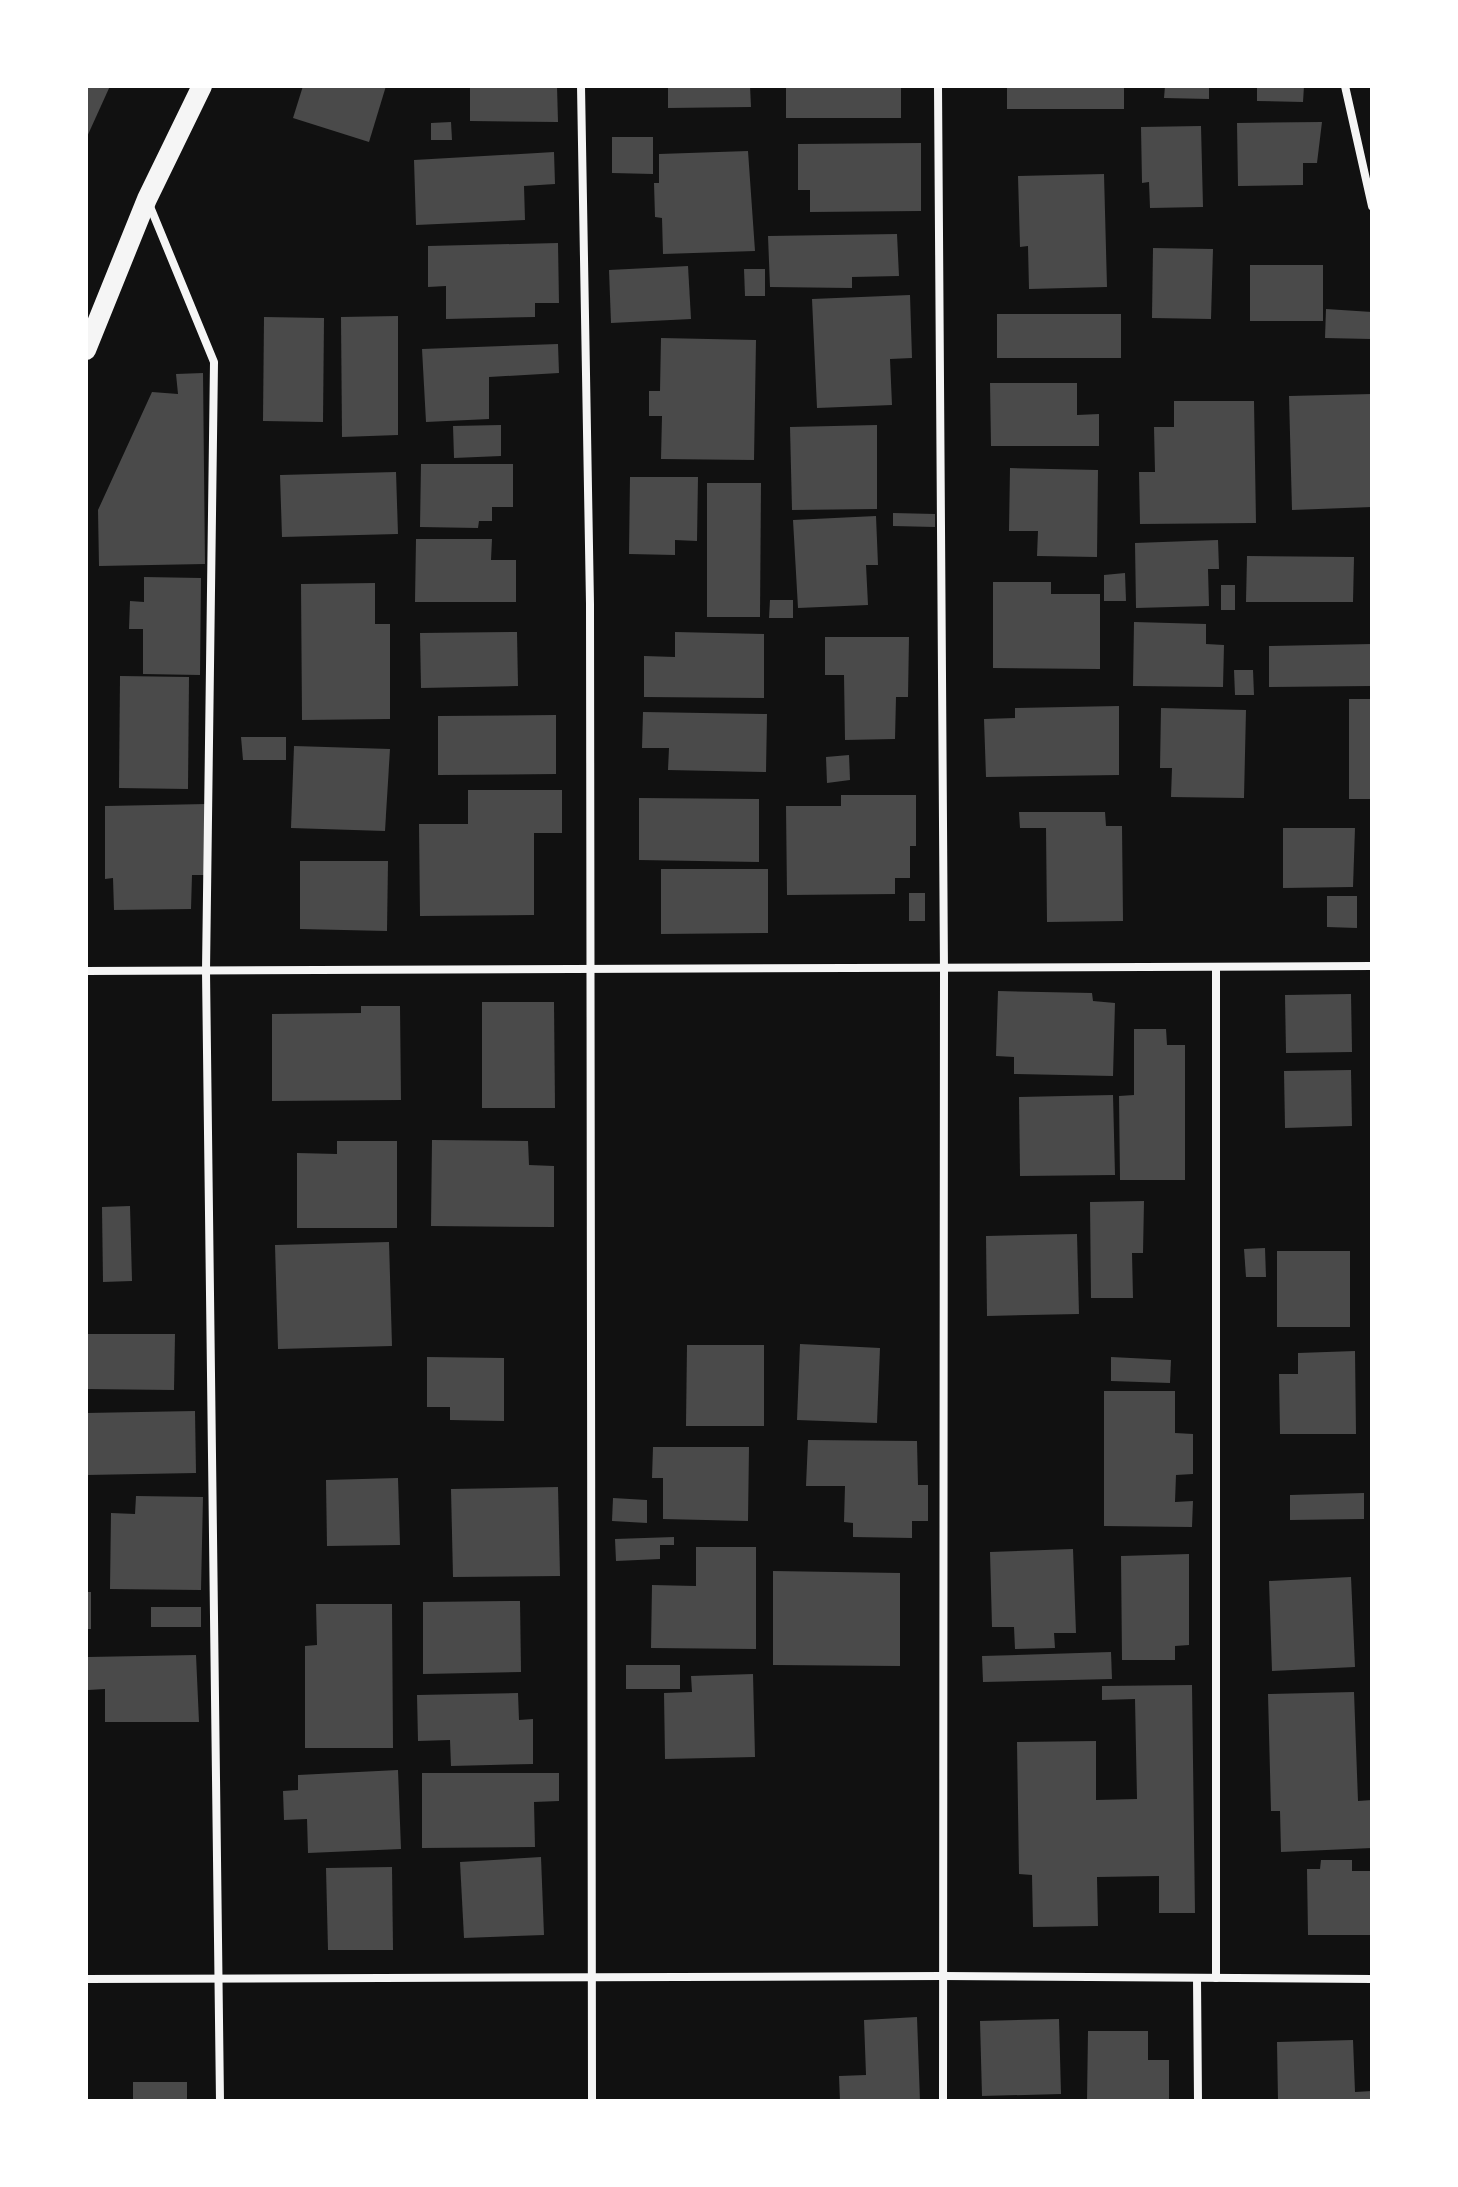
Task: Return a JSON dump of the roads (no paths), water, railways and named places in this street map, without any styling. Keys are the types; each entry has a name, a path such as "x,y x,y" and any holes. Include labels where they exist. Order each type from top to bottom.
{"main road":[{"path":"86,350 147,199 202,86"}],"street":[{"path":"581,86 591,969 592,2101"},
{"path":"938,86 944,971 943,2101"},
{"path":"1345,86 1372,206"},
{"path":"147,199 214,362 206,971 220,2101"},
{"path":"86,971 944,971 1372,966"},
{"path":"1216,968 1216,1978"},
{"path":"86,1979 592,1980 943,1976 1372,1979"},
{"path":"1197,1978 1198,2101"}]}
